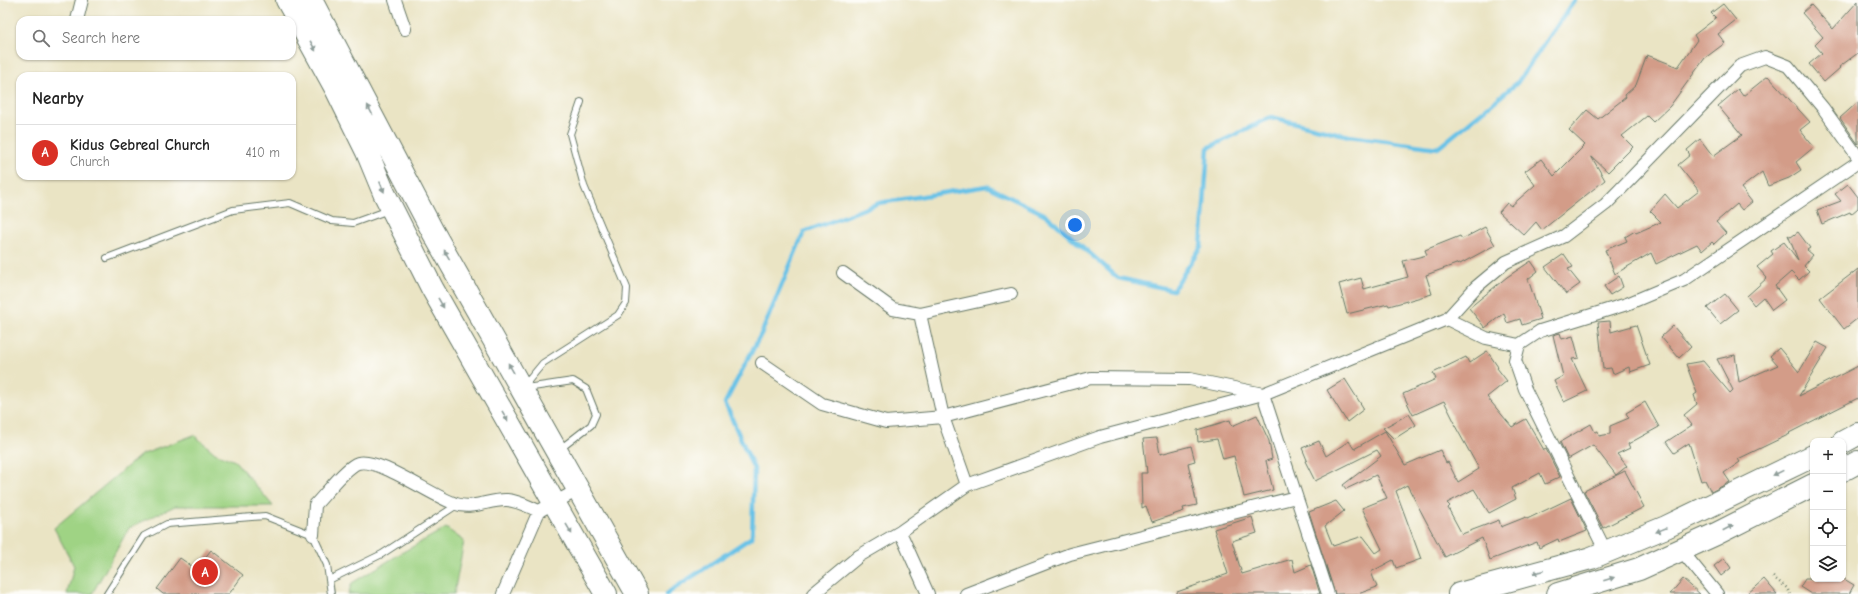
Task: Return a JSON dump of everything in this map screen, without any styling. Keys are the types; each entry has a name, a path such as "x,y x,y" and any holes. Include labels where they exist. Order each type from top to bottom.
{"highway":[{"path":"287,0 388,143 434,232 637,594"},
{"path":"311,0 345,83 367,152 392,209 547,507 594,573 606,594"},
{"path":"1846,440 1858,434"},
{"path":"1459,594 1606,552 1666,527 1810,457"},
{"path":"1846,468 1858,462"},
{"path":"1571,592 1639,569 1810,486"}],"street":[{"path":"78,16 82,0"},
{"path":"395,0 405,28"},
{"path":"813,594 859,556 900,532 967,485 1100,437 1263,394 1447,319 1476,287 1506,262 1564,236 1606,204 1740,66 1746,63 1765,56 1788,66 1822,108 1858,157"},
{"path":"1606,552 1524,389 1515,360 1519,345 1540,332 1627,304 1684,280 1858,162"},
{"path":"843,273 893,309 920,314 1011,294"},
{"path":"920,314 943,417 967,485"},
{"path":"1447,319 1486,338 1519,345"},
{"path":"762,363 822,404 886,422 943,417 1092,378 1190,379 1263,394"},
{"path":"1263,394 1328,594"},
{"path":"313,535 314,505 329,491 347,470 359,463 378,465 457,505 474,506 507,500 522,504 547,507"},
{"path":"503,594 547,507 578,490"},
{"path":"966,594 1070,554 1296,497"},
{"path":"900,532 928,594"},
{"path":"1681,550 1717,594"},
{"path":"1570,563 1571,592"}],"lane":[{"path":"522,388 543,363 618,315 626,303 628,288 584,186 570,134 581,102"},
{"path":"107,258 232,210 290,203 332,222 353,223 392,209"},
{"path":"522,388 573,381 586,389 596,414 591,425 556,451"},
{"path":"329,580 382,554 457,505"},
{"path":"107,594 144,536 167,524 265,516 313,535 327,565 331,594"}],"path":[{"path":"1773,576 1788,588 1790,594"}],"green space":[{"path":"194,435 215,453 235,461 273,506 175,506 129,528 92,594 67,594 74,566 54,528 141,455"},
{"path":"446,528 464,541 454,594 348,594 352,583"}],"building":[{"path":"1858,1 1858,53 1839,67 1840,68 1824,82 1809,64 1822,53 1815,45 1823,37 1802,13 1811,5 1833,29"},
{"path":"1723,4 1736,20 1718,34 1725,43 1705,58 1670,106 1653,122 1647,116 1622,136 1633,147 1608,172 1591,156 1605,180 1542,230 1536,222 1524,235 1499,212 1507,203 1511,206 1535,185 1525,171 1541,159 1554,176 1585,145 1569,130 1587,110 1598,119 1626,97 1625,95 1636,85 1647,55 1678,67 1697,40 1694,35 1716,18 1711,13"},
{"path":"1768,76 1810,122 1800,130 1814,147 1796,162 1801,170 1789,178 1768,186 1762,172 1741,188 1752,202 1742,210 1737,204 1716,222 1726,233 1714,244 1712,242 1702,251 1697,244 1656,264 1651,253 1615,274 1605,250 1627,241 1625,237 1635,231 1636,233 1661,222 1650,211 1665,194 1677,208 1699,191 1678,165 1690,155 1687,150 1700,139 1713,156 1742,135 1718,106 1738,89 1743,96"},
{"path":"1858,102 1858,144 1840,118"},
{"path":"1848,184 1858,197 1858,208 1851,214 1850,212 1822,224 1817,210 1841,201 1835,194"},
{"path":"1485,227 1495,245 1460,264 1459,263 1426,275 1432,294 1389,306 1388,304 1347,314 1339,284 1361,278 1364,289 1408,277 1403,261 1427,255 1425,250 1460,236 1462,239"},
{"path":"1798,232 1810,248 1807,250 1813,255 1804,266 1809,271 1799,280 1791,272 1775,286 1785,300 1772,310 1763,297 1754,305 1747,296 1767,278 1757,267 1773,254 1771,251 1784,242 1798,260 1788,235 1791,237"},
{"path":"1564,254 1573,267 1568,269 1580,284 1566,294 1545,267"},
{"path":"1531,261 1538,271 1528,279 1541,319 1522,325 1520,319 1507,323 1504,313 1485,328 1469,308 1507,277"},
{"path":"1858,269 1858,318 1844,329 1820,298"},
{"path":"1619,276 1623,287 1610,295 1604,286"},
{"path":"1725,294 1738,310 1720,324 1707,308"},
{"path":"1610,321 1611,332 1636,325 1650,365 1630,372 1629,367 1613,374 1611,368 1603,369 1598,322"},
{"path":"1673,326 1691,347 1679,358 1661,337"},
{"path":"1560,333 1562,339 1573,336 1579,358 1572,359 1587,391 1564,402 1554,381 1563,376 1553,335"},
{"path":"1817,342 1828,348 1799,396 1858,366 1858,398 1789,433 1790,434 1738,459 1740,462 1724,473 1730,482 1711,492 1705,480 1701,481 1689,443 1674,453 1666,442 1692,425 1684,415 1697,404 1694,395 1697,393 1686,364 1703,361 1730,393 1733,390 1717,359 1735,355 1739,382 1778,365 1770,356 1779,348 1799,372"},
{"path":"1487,351 1507,381 1487,397 1512,427 1526,419 1544,450 1546,449 1560,477 1545,484 1540,473 1512,488 1516,499 1489,513 1474,489 1447,503 1450,506 1448,508 1462,534 1499,520 1501,527 1526,517 1527,519 1571,498 1587,531 1559,542 1558,539 1539,548 1537,542 1490,560 1482,538 1445,557 1407,485 1396,491 1421,559 1396,568 1393,560 1371,572 1377,587 1358,594 1335,594 1309,512 1336,501 1344,511 1325,526 1333,546 1363,536 1376,553 1382,549 1362,508 1387,498 1376,475 1346,489 1343,485 1381,456 1377,450 1315,481 1305,461 1307,460 1302,448 1319,441 1326,456 1349,441 1354,449 1385,431 1405,465 1440,450 1458,482 1479,469 1454,424 1455,423 1444,401 1413,415 1403,394 1436,379 1433,373 1466,357 1469,363"},
{"path":"1345,379 1364,409 1347,422 1327,390"},
{"path":"1645,402 1659,427 1628,444 1630,448 1617,454 1627,466 1616,475 1593,445 1568,459 1560,442 1591,424 1595,432 1598,431 1599,436 1610,434 1610,426 1629,418 1626,413"},
{"path":"1409,414 1416,425 1394,439 1383,428"},
{"path":"1257,415 1269,441 1272,459 1266,461 1273,490 1244,497 1234,456 1223,459 1217,439 1198,442 1197,430 1230,420 1232,426"},
{"path":"1157,438 1160,454 1191,446 1195,461 1188,463 1197,505 1183,508 1184,511 1152,522 1146,506 1142,508 1141,473 1147,473 1143,439"},
{"path":"1625,471 1644,507 1603,528 1584,491"},
{"path":"1252,517 1257,533 1232,541 1242,574 1292,559 1295,572 1311,565 1320,594 1177,594 1177,592 1228,574 1214,529"},
{"path":"211,550 243,575 229,594 163,594 157,589 180,558 196,569"},
{"path":"1724,558 1731,568 1721,576 1714,566"},
{"path":"1683,579 1700,594 1670,594"},
{"path":"1764,579 1777,594 1747,594"},
{"path":"1805,579 1810,579 1810,582 1846,582 1846,580 1854,585 1849,594 1811,594 1800,587"}],"waterway":[{"path":"666,594 752,537 754,469 725,403 762,332 804,232 879,203 987,186 1046,215 1118,278 1173,290 1201,247 1208,148 1271,117 1349,136 1438,148 1517,83 1575,0"}],"place":[{"name":"Kidus Gebreal Church","path":"205,572"}]}
